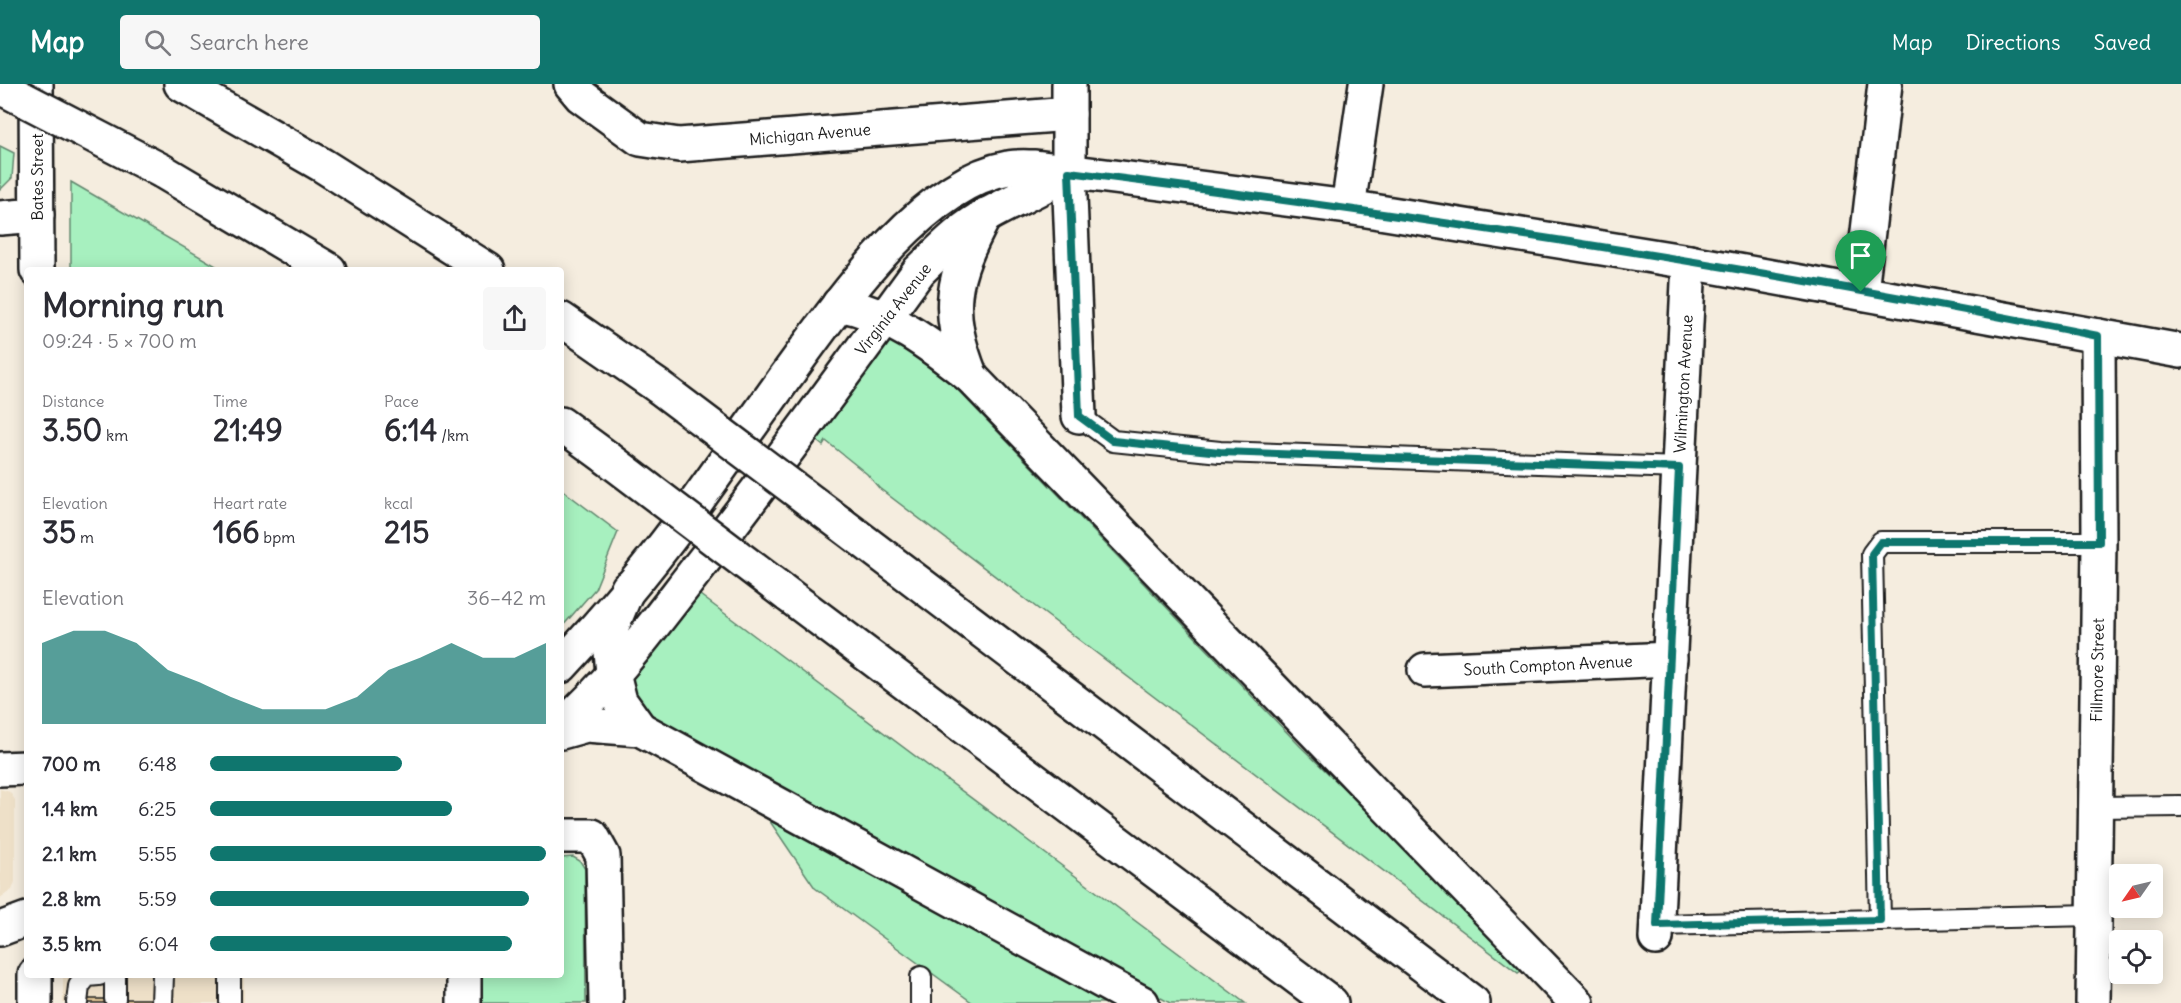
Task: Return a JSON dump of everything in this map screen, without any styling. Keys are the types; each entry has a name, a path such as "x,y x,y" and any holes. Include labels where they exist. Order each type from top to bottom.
{"main road":[{"name":"Bates Street","path":"36,84 37,267"},
{"path":"181,84 331,171 483,267"},
{"name":"Michigan Avenue","path":"571,84 581,96 640,139 679,145 1069,99"},
{"path":"1348,207 1366,84"},
{"path":"1861,292 1885,84"},
{"path":"0,87 162,171 324,267"},
{"path":"1069,99 1069,172 1079,416"},
{"path":"564,663 678,526 839,304 897,237 923,214 955,191 983,176 1008,168 1035,167 1348,207 1689,262 2181,351"},
{"name":"Virginia Avenue","path":"564,724 597,693 753,498 919,271 949,243 985,215 1038,190 1069,172"},
{"path":"0,218 37,215"},
{"path":"971,377 960,349 953,305 957,280 968,248 985,215"},
{"name":"Wilmington Avenue","path":"1657,931 1689,262"},
{"path":"839,304 860,308 885,318 917,337 971,377 1577,1003"},
{"path":"564,321 658,387 841,524 1473,1003"},
{"name":"Fillmore Street","path":"2093,1003 2099,542 2098,336"},
{"path":"564,426 1331,1003"},
{"path":"628,588 612,626 610,652 620,701 640,729"},
{"name":"South Compton Avenue","path":"1425,670 1670,659"},
{"path":"564,731 586,725 640,729 1142,1003"},
{"path":"0,769 24,768"},
{"path":"564,836 592,836 603,856 606,1003"},
{"path":"0,929 24,920"},
{"path":"35,978 35,1003"},
{"path":"464,978 464,1003"}],"lane":[{"path":"1079,416 1113,441 1220,452 1679,468"},
{"path":"1880,920 1872,554 1881,542 2099,542"},
{"path":"2096,807 2181,806"},
{"path":"1657,931 1880,920 2094,915"},
{"path":"921,977 921,1003"},
{"path":"77,1003 79,986 85,978"},
{"path":"115,978 116,999"},
{"path":"162,1003 163,978"},
{"path":"230,978 230,1003"}],"shaded area":[{"path":"0,789 10,792 15,800 15,882 12,890 0,898"},
{"path":"63,978 244,978 244,1003 63,1003"}],"green space":[{"path":"0,146 14,153 12,178 0,190"},
{"path":"71,182 218,267 71,267"},
{"path":"883,340 898,342 924,355 1300,746 1425,867 1522,970 1518,973 879,488 867,474 826,441 823,446 808,434"},
{"path":"564,491 618,532 595,589 564,625"},
{"path":"692,589 1245,1003 1170,1003 654,719 624,673"},
{"path":"769,820 1110,1003 973,1003 815,888"},
{"path":"573,857 580,861 585,869 586,1003 480,1003 480,978 564,978 564,858"}],"building":[{"path":"84,999 157,999 157,1003 84,1003"}],"route":[{"path":"1069,172 1348,207 1861,292 2098,336 2099,542 1881,542 1872,554 1880,920 1657,925 1679,468 1220,452 1113,441 1079,416 1069,172"}]}
